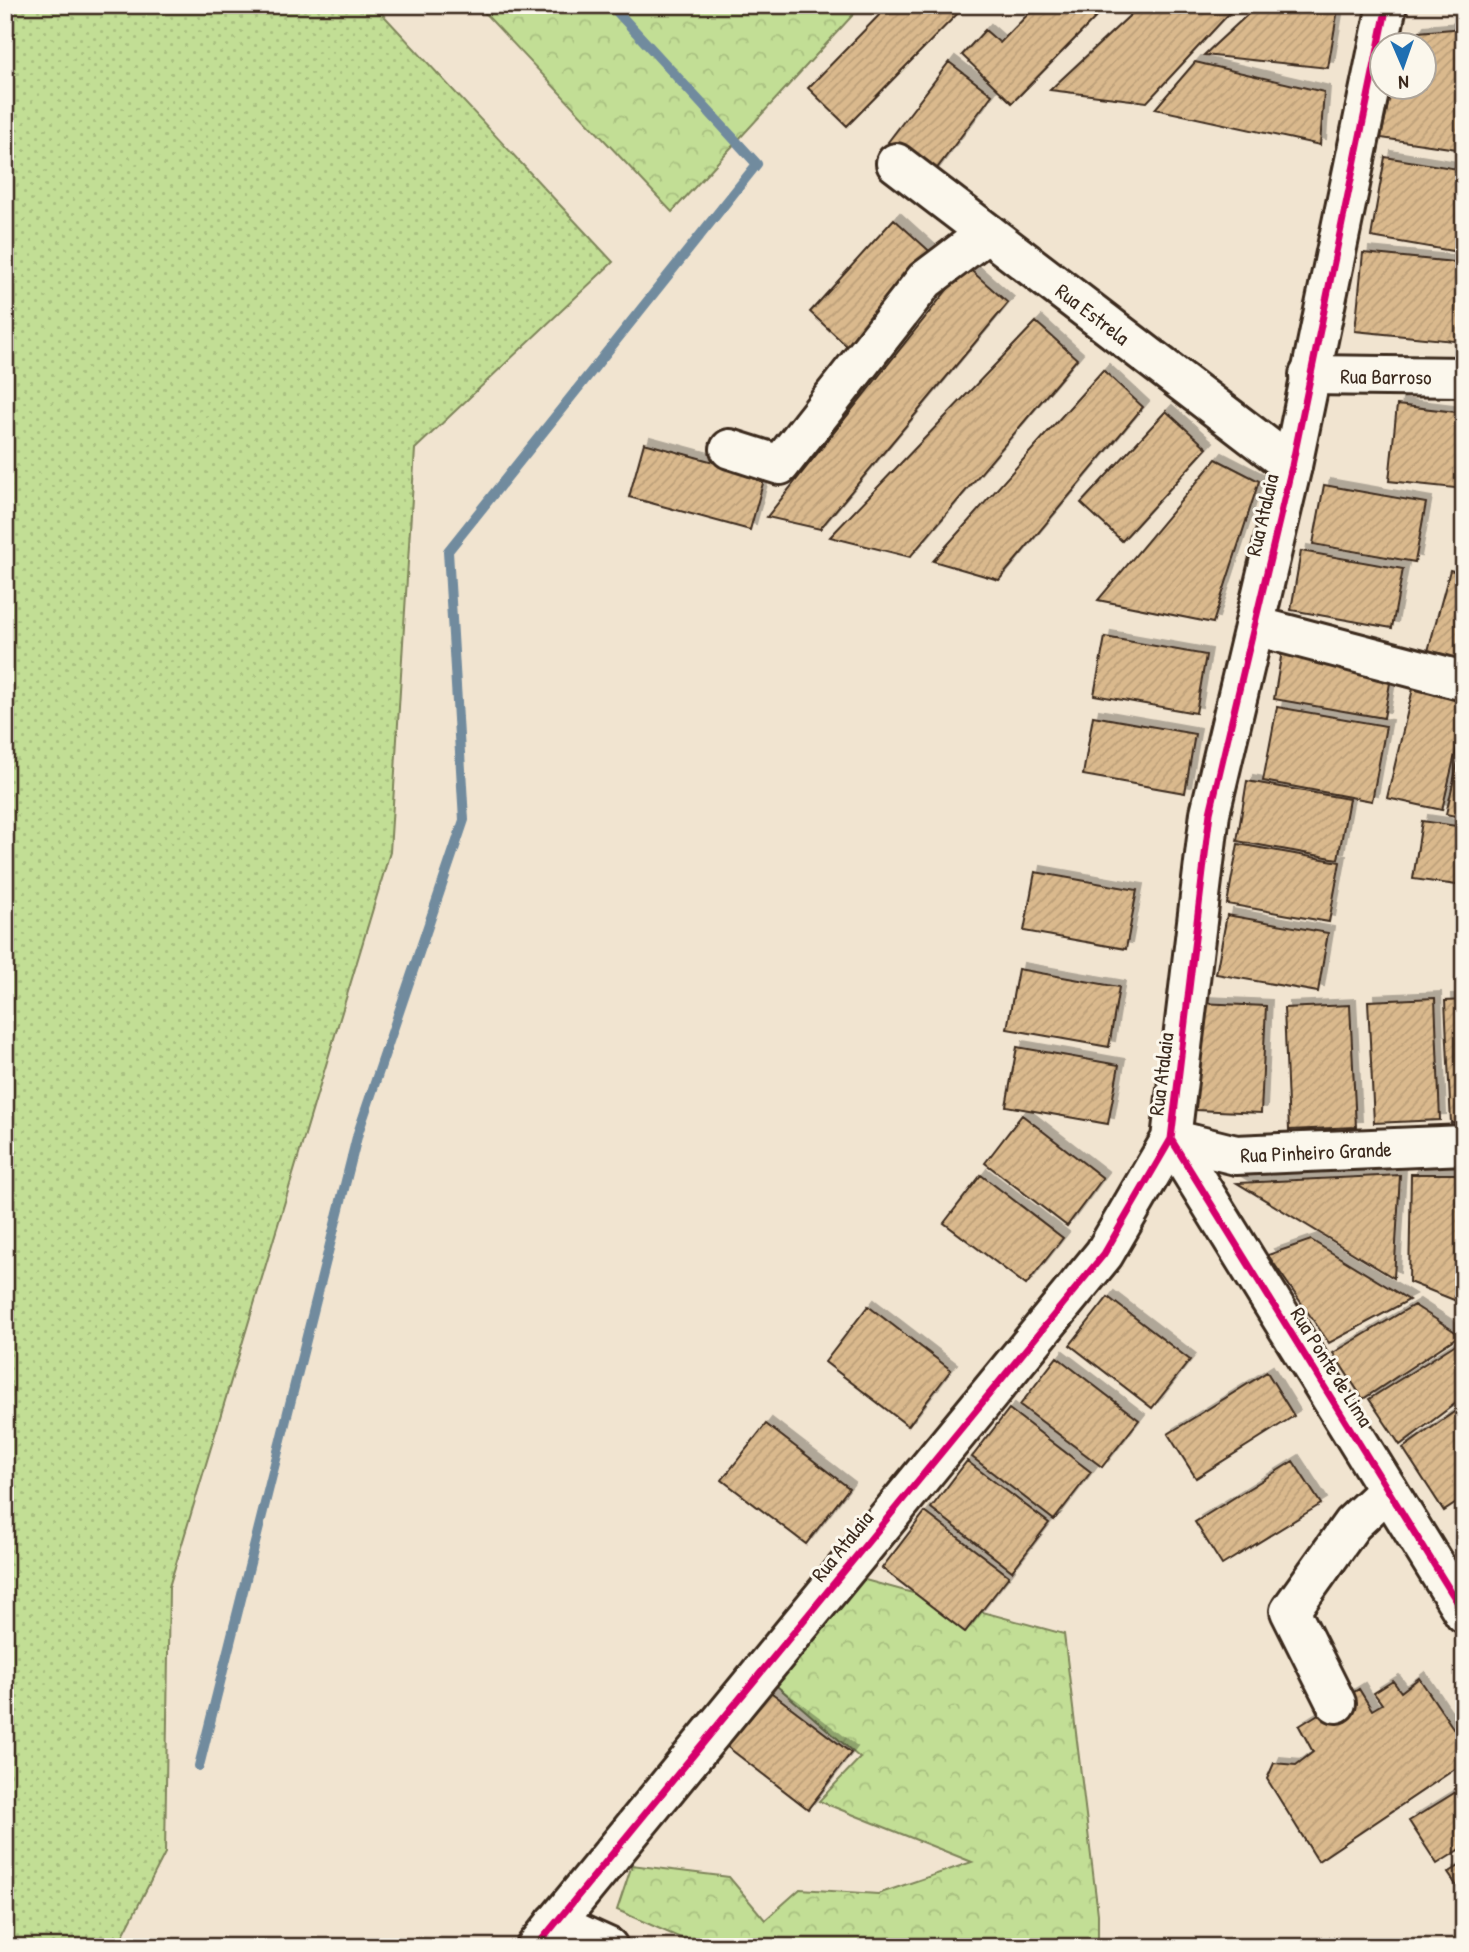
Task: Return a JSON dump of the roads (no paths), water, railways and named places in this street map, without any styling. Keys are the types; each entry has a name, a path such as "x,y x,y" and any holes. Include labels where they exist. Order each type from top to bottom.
{"street":[{"name":"Rua Atalaia","path":"546,1935 1104,1254 1171,1139 1210,813 1292,466 1387,5"},
{"name":"Rua Estrela","path":"896,163 1292,466"},
{"path":"730,449 780,465 925,280 987,233"},
{"name":"Rua Barroso","path":"1309,375 1464,377"},
{"path":"1255,626 1464,681"},
{"name":"Rua Pinheiro Grande","path":"1171,1139 1236,1155 1464,1145"},
{"name":"Rua Ponte de Lima","path":"1171,1139 1464,1613"},
{"path":"1336,1703 1290,1611 1352,1524 1388,1490"},
{"path":"546,1935 608,1947"}],"waterway":[{"path":"199,1766 358,1133 464,820 448,551 757,164 611,5"}]}
